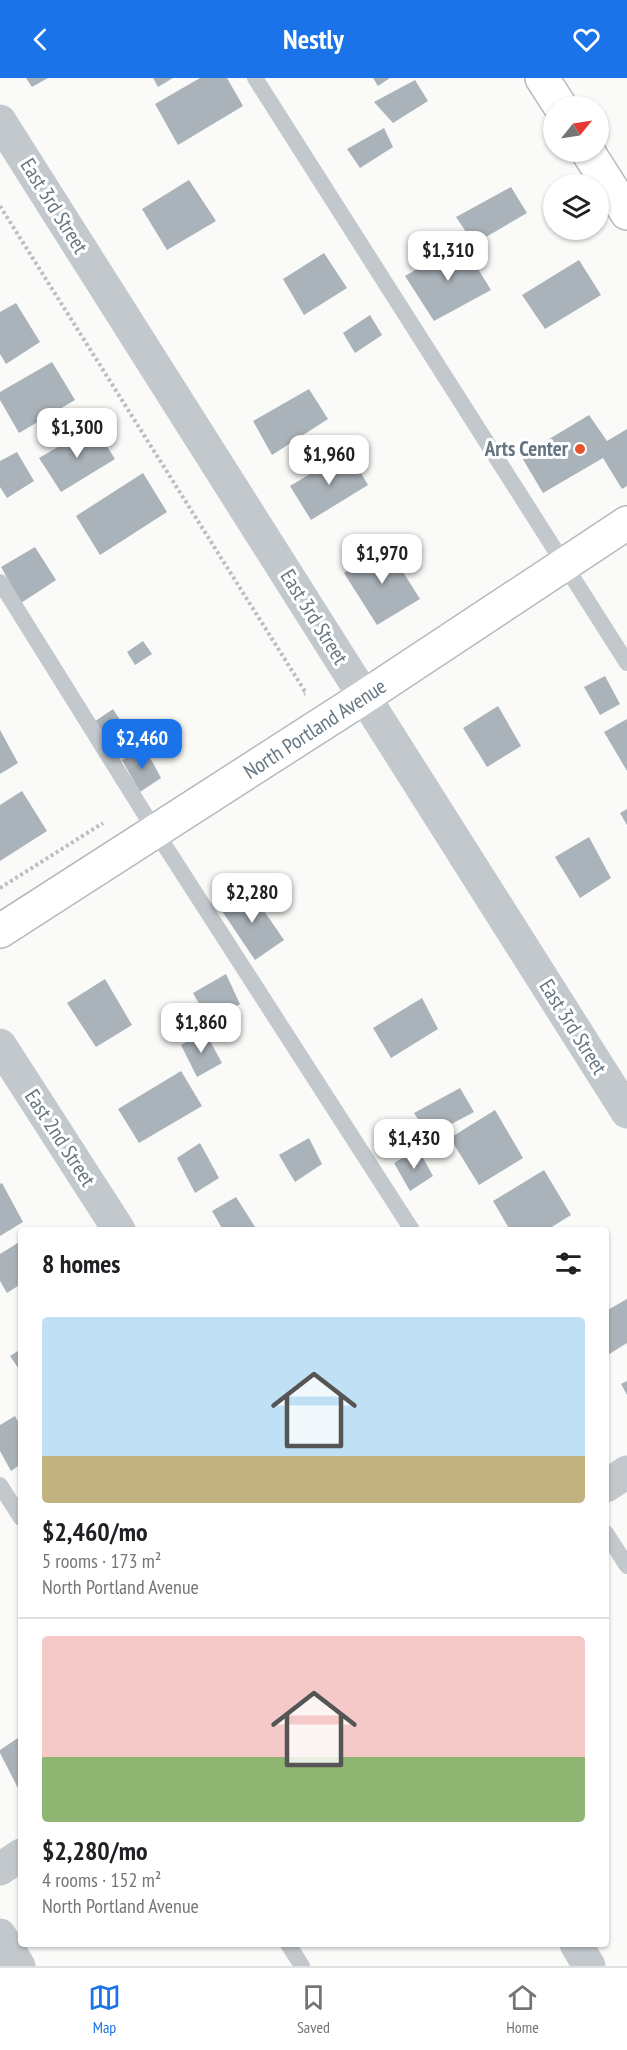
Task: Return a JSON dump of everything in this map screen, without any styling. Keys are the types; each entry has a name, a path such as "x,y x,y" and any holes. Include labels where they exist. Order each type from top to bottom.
{"street":[{"path":"542,78 554,96"},
{"name":"East 3rd Street","path":"0,122 627,1112"},
{"path":"594,162 627,213"},
{"name":"North Portland Avenue","path":"0,931 364,697 627,523"},
{"name":"East 2nd Street","path":"0,1045 117,1227"},
{"path":"609,1484 627,1472"},
{"path":"0,1869 18,1857"},
{"path":"0,1935 19,1966"},
{"path":"578,1947 590,1966"}],"lane":[{"path":"255,78 627,663"},
{"path":"0,582 156,832 410,1227"},
{"path":"0,1485 18,1513"},
{"path":"609,1538 627,1566"},
{"path":"290,1947 302,1966"}],"path":[{"path":"0,206 306,693 296,700"},
{"path":"0,888 137,801"}],"building":[{"path":"26,78 48,78 32,87"},
{"path":"153,78 173,78 158,87"},
{"path":"200,78 227,78 243,106 178,145 155,104"},
{"path":"373,78 390,78 378,86"},
{"path":"415,80 428,101 393,123 374,102"},
{"path":"384,128 393,147 360,168 347,149"},
{"path":"189,180 216,221 167,250 142,209"},
{"path":"511,187 527,213 474,244 456,217"},
{"path":"462,243 491,290 434,321 405,276"},
{"path":"324,253 347,288 304,315 283,279"},
{"path":"579,260 601,295 545,329 522,295"},
{"path":"16,303 40,342 6,364 0,354 0,312"},
{"path":"370,315 382,335 355,353 343,333"},
{"path":"52,362 75,400 19,433 0,400 0,392"},
{"path":"309,389 328,419 272,455 253,421"},
{"name":"Arts Center","path":"589,415 607,441 627,429 627,486 622,489 603,458 543,493 521,456"},
{"path":"94,426 115,459 61,492 39,458"},
{"path":"348,451 368,485 311,520 290,486"},
{"path":"17,452 34,481 7,498 0,487 0,461"},
{"path":"143,473 167,512 100,555 76,516"},
{"path":"386,545 420,599 377,625 344,573"},
{"path":"35,547 56,580 21,603 1,567"},
{"path":"143,641 152,654 135,665 127,652"},
{"path":"605,676 620,704 600,715 584,687"},
{"path":"498,706 521,746 487,767 463,728"},
{"path":"113,709 127,731 108,743 94,722"},
{"path":"627,719 627,771 604,732"},
{"path":"0,730 18,763 0,774"},
{"path":"143,748 161,778 140,792 122,760"},
{"path":"22,791 47,831 0,861 0,805"},
{"path":"627,809 627,825 620,813"},
{"path":"589,837 611,878 580,898 555,857"},
{"path":"249,889 284,940 255,960 220,908"},
{"path":"226,974 240,1004 210,1023 193,993"},
{"path":"105,979 132,1025 96,1047 67,1003"},
{"path":"422,998 438,1029 391,1058 373,1028"},
{"path":"205,1032 222,1063 197,1077 181,1045"},
{"path":"181,1071 202,1106 139,1143 118,1109"},
{"path":"460,1088 474,1112 429,1136 414,1113"},
{"path":"495,1110 523,1158 479,1185 450,1138"},
{"path":"309,1138 322,1164 295,1182 279,1155"},
{"path":"200,1143 219,1178 195,1193 177,1158"},
{"path":"418,1149 433,1176 410,1191 394,1163"},
{"path":"544,1170 571,1215 552,1227 508,1227 493,1201"},
{"path":"2,1183 23,1222 0,1236 0,1184"},
{"path":"236,1197 255,1227 221,1227 212,1211"},
{"path":"18,1243 18,1286 7,1293 0,1281 0,1254"},
{"path":"627,1299 627,1343 609,1354 609,1309"},
{"path":"18,1351 18,1368 10,1356"},
{"path":"627,1381 627,1395 621,1384"},
{"path":"15,1416 18,1422 18,1466 11,1471 0,1451 0,1425"},
{"path":"18,1738 18,1788 0,1753 0,1750"}],"place":[{"name":"Arts Center","path":"580,449"}]}
